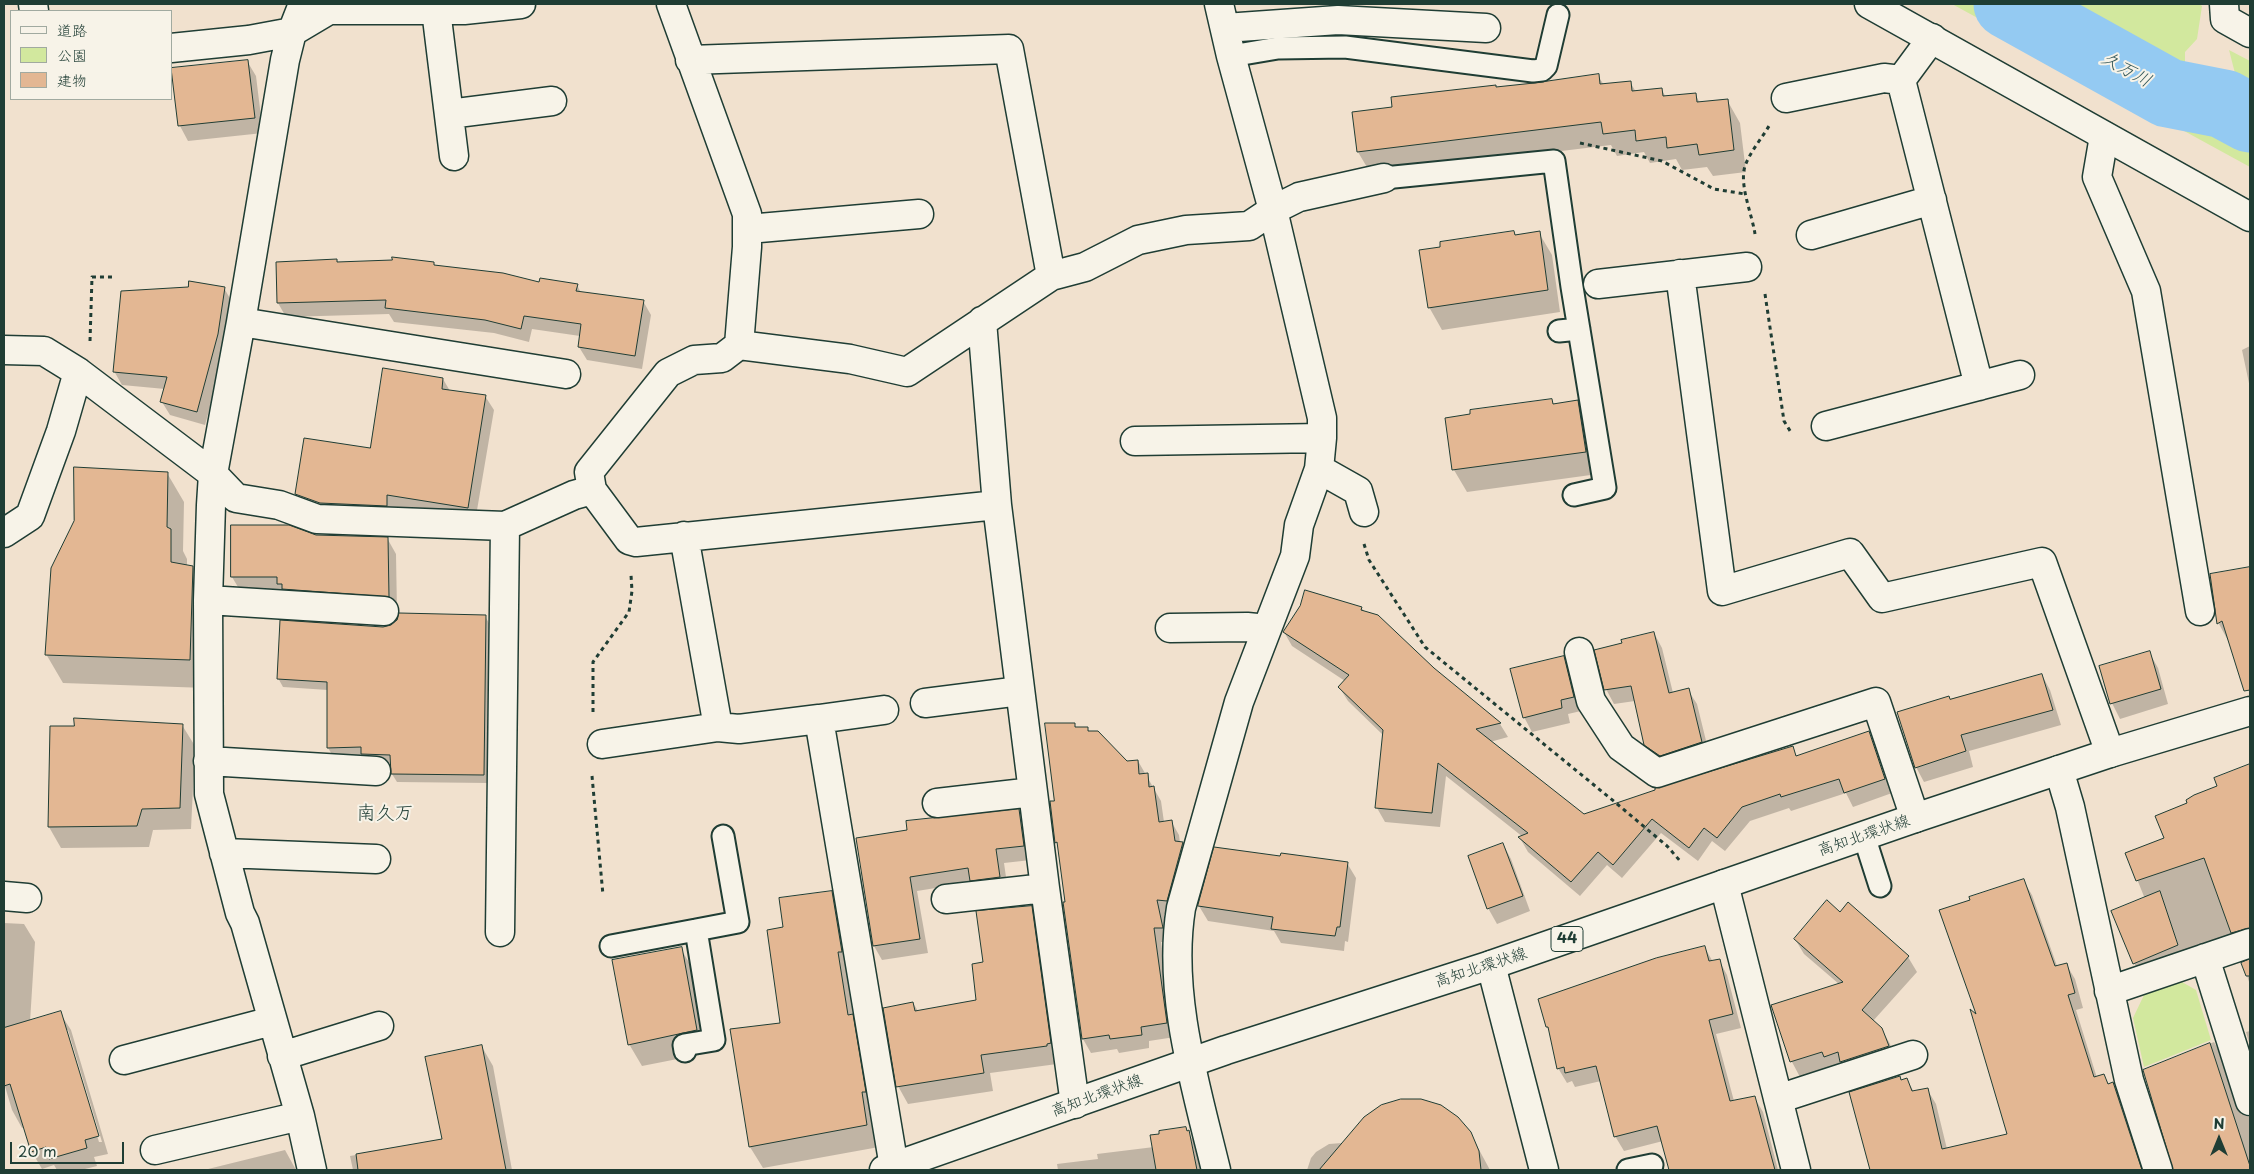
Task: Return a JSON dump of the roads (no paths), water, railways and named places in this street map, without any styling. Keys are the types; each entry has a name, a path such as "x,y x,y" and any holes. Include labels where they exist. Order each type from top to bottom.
{"street":[{"path":"303,4 292,32 285,60 241,322 213,474 208,600 208,761 210,794 224,854 300,1116 312,1170"},
{"path":"172,48 248,40 292,32 329,10 464,10 521,4"},
{"path":"671,4 747,214 748,229 739,345"},
{"path":"1869,4 2250,218"},
{"path":"2224,4 2225,19 2250,34"},
{"path":"436,10 454,156"},
{"path":"1216,1170 1191,1062 1178,988 1176,935 1180,908 1239,702 1295,556 1299,525 1319,469 1322,438 1322,418 1273,210 1222,16 1486,28"},
{"path":"1901,80 1932,38"},
{"path":"690,60 1009,49 1051,276"},
{"path":"1786,98 1884,78 1901,80"},
{"path":"1901,80 1980,386"},
{"path":"449,114 552,101"},
{"path":"2104,136 2097,177 2146,291 2200,611"},
{"path":"997,505 636,542 629,540 592,490 589,472 668,373 694,360 722,358 739,345 850,359 907,372 1051,276 1085,267 1138,240 1186,230 1249,226 1273,210 1299,197 1384,178"},
{"path":"1811,235 1932,200"},
{"path":"748,229 919,214"},
{"path":"1598,284 1747,267"},
{"path":"1680,274 1722,591 1850,552 1882,598 2042,562 2110,752"},
{"path":"982,321 997,505 1045,888 1076,1104"},
{"path":"241,322 566,374"},
{"path":"4,350 44,351 78,372 213,474 236,498 279,505 317,519 505,526 574,494 592,490"},
{"path":"4,533 30,516 60,432 78,372"},
{"path":"1826,426 2020,375"},
{"path":"1135,441 1322,438"},
{"path":"1319,469 1358,491 1364,512"},
{"path":"500,932 505,526"},
{"path":"684,536 718,727"},
{"path":"208,600 384,611"},
{"path":"1170,628 1247,627 1267,629"},
{"path":"1579,652 1591,701 1596,709 1622,748 1657,773 1876,702 1915,818"},
{"path":"925,703 1020,691"},
{"path":"602,744 718,727 739,729 884,710"},
{"name":"高知北環状線","path":"889,1169 1191,1062 1491,965 2110,752 2250,711"},
{"path":"819,719 889,1169"},
{"path":"208,761 376,772"},
{"path":"2059,770 2070,807 2129,1080 2158,1170"},
{"path":"937,803 1033,792"},
{"path":"224,854 376,858"},
{"path":"1724,884 1796,1170"},
{"path":"946,899 1045,888"},
{"path":"2109,991 2250,943"},
{"path":"2206,958 2250,1102"},
{"path":"1491,965 1544,1170"},
{"path":"124,1060 272,1021"},
{"path":"282,1056 379,1026"},
{"path":"1778,1100 1914,1055"},
{"path":"155,1150 300,1116"}],"lane":[{"path":"1231,56 1278,48 1345,47 1533,71 1542,70 1546,66 1558,15"},
{"path":"1384,178 1554,161 1569,330 1604,488 1574,494"},
{"path":"611,946 738,922 723,836"},
{"path":"1864,836 1880,886"},
{"path":"685,1051 684,1045 714,1040 696,930"},
{"path":"1628,1170 1652,1165"}],"waterway":[{"name":"久万川","path":"2008,4 2168,93 2224,104 2250,118"}],"district":[{"name":"南久万","path":"385,814"}]}
